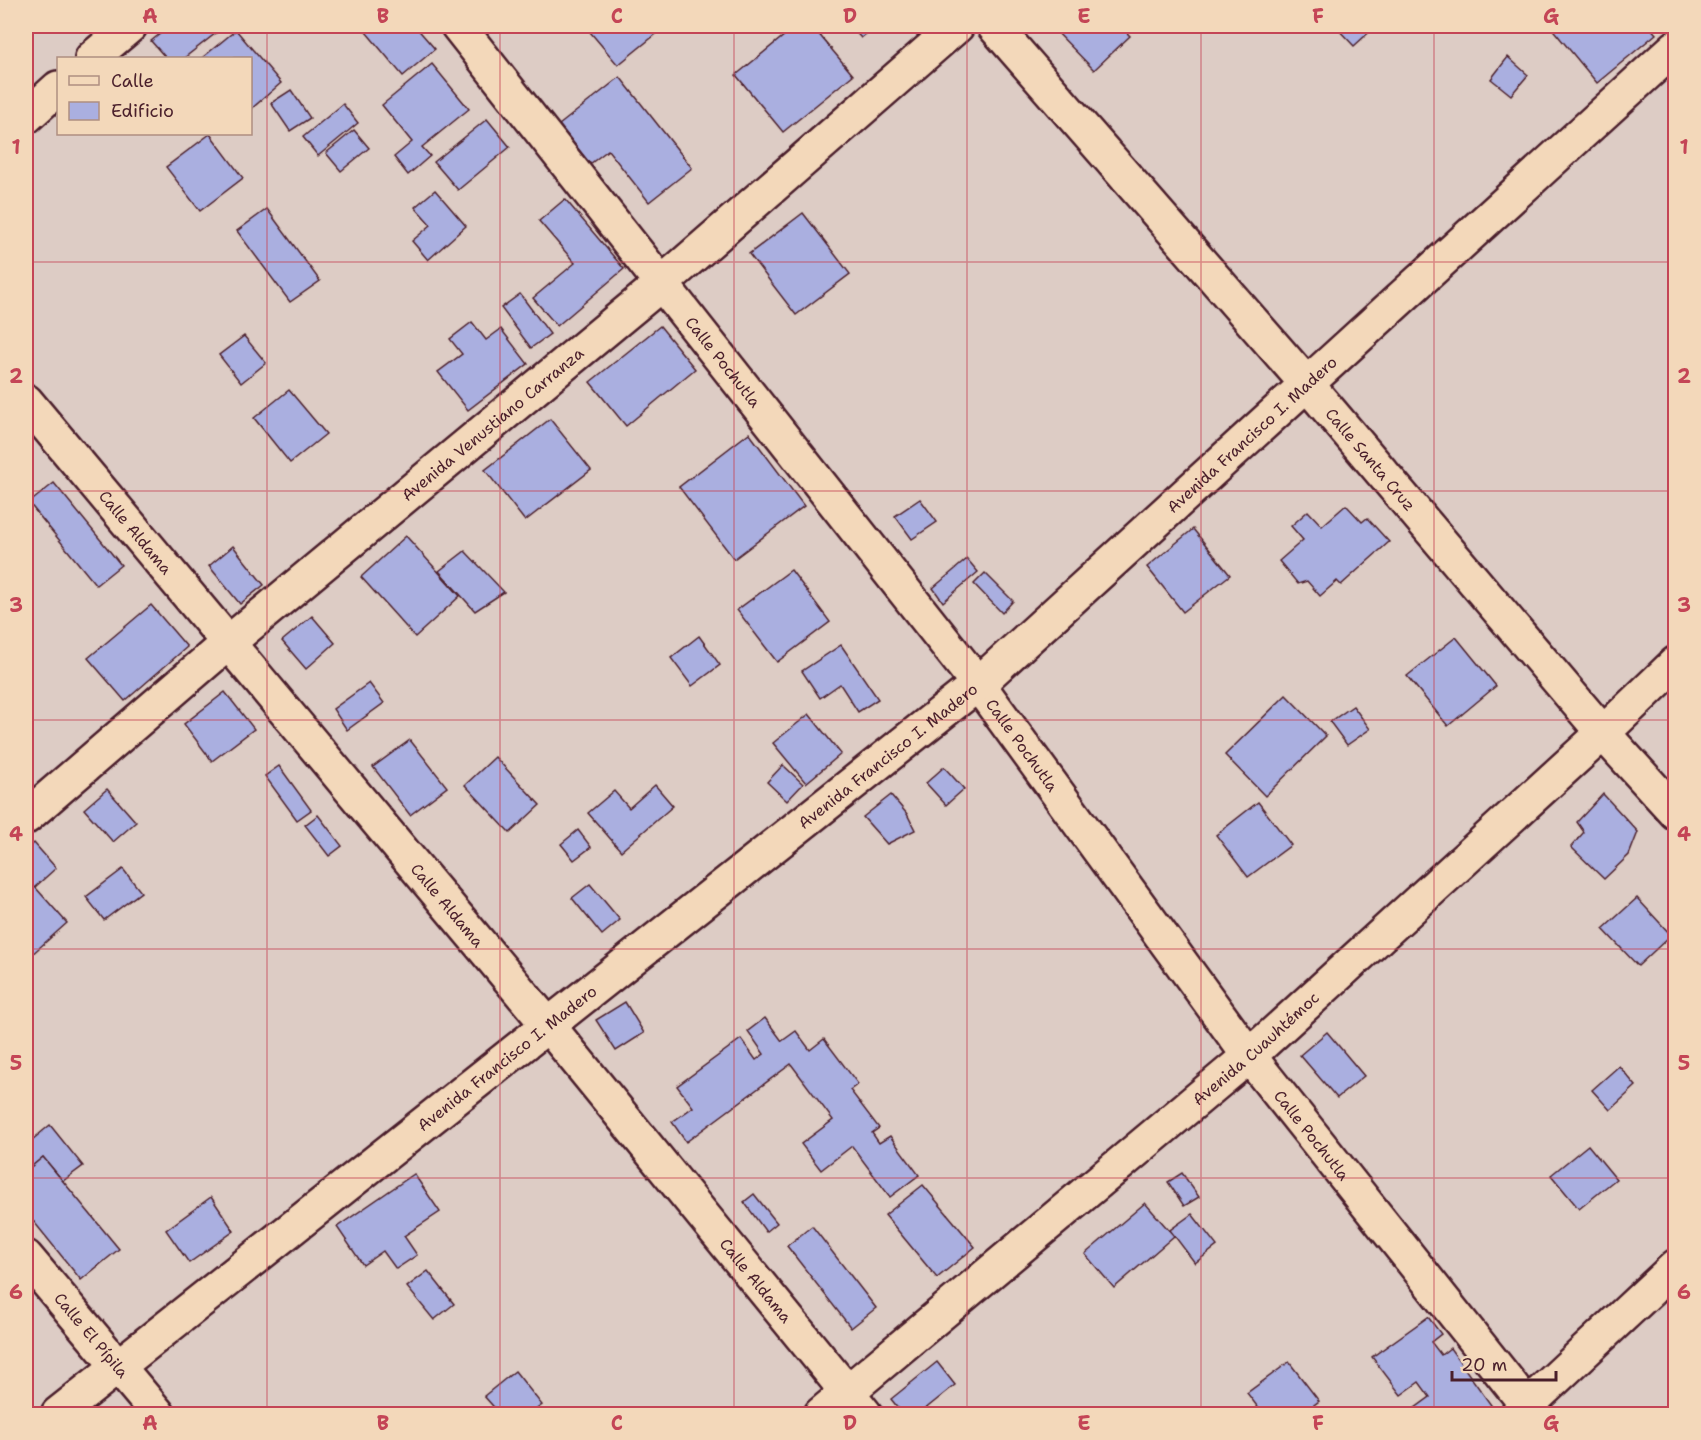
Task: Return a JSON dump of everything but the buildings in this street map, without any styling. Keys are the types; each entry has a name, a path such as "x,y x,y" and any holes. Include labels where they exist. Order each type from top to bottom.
{"street":[{"path":"93,57 130,26"},
{"name":"Calle Pochutla","path":"458,26 978,684 1249,1056 1526,1412"},
{"name":"Avenida Venustiano Carranza","path":"26,818 229,642 661,284 957,26"},
{"name":"Calle Santa Cruz","path":"994,26 1306,383 1603,733 1676,813"},
{"name":"Avenida Francisco I. Madero","path":"58,1414 978,684 1676,47"},
{"path":"26,117 57,89"},
{"name":"Calle Aldama","path":"26,401 547,1024 856,1404"},
{"name":"Avenida Cuauhtémoc","path":"821,1414 856,1404 1249,1056 1603,733 1676,663"},
{"name":"Calle El Pípila","path":"26,1257 116,1368 158,1414"},
{"path":"1526,1412 1676,1266"}]}
